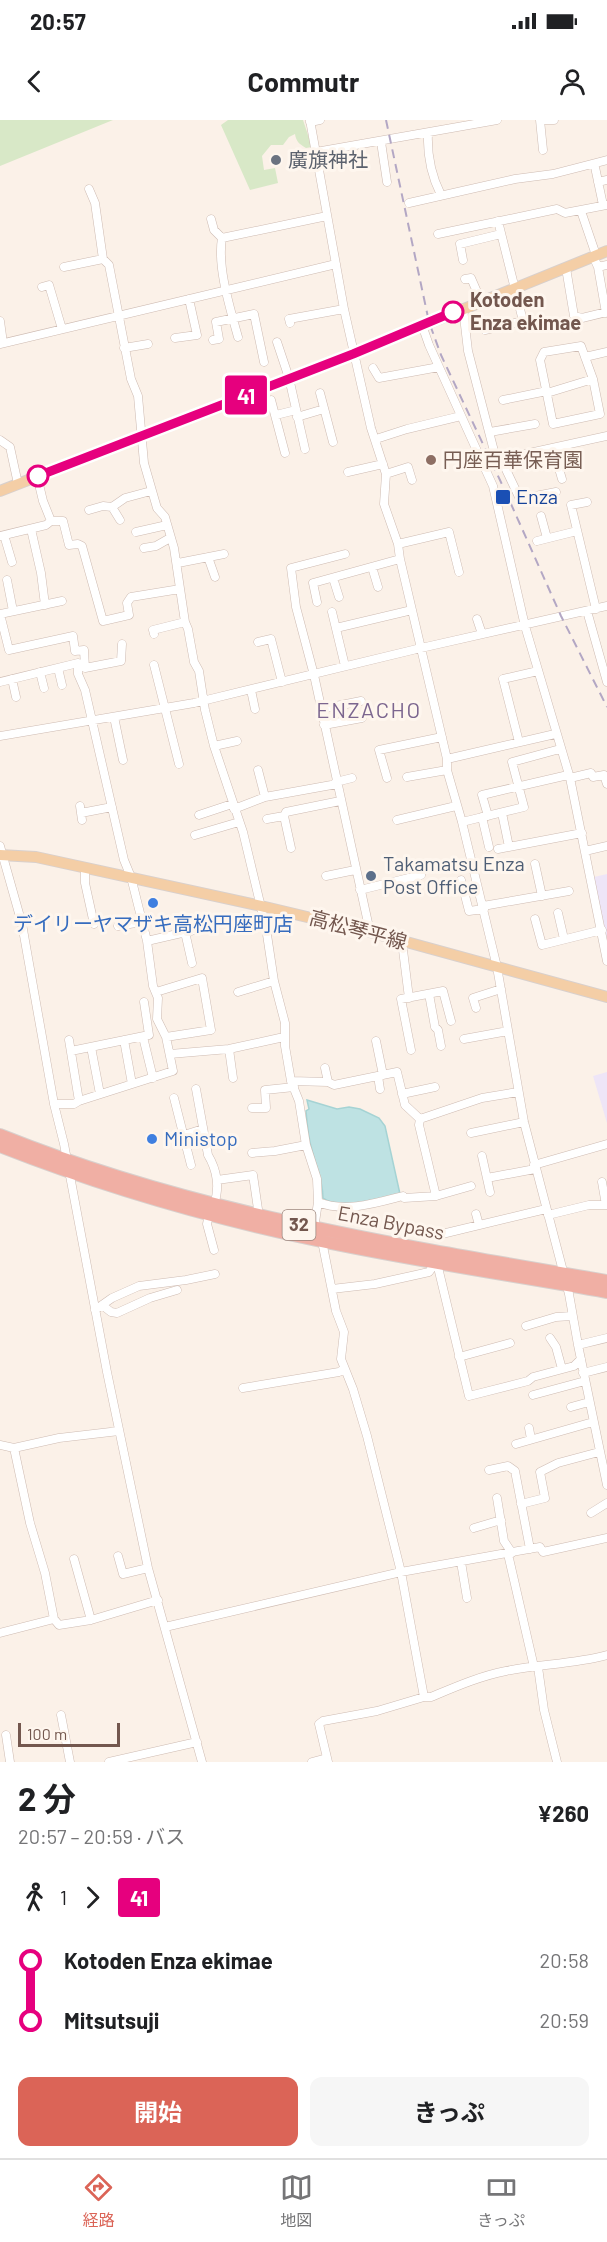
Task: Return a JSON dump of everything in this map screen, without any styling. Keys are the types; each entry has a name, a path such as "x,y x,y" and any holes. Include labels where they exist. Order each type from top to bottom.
{"highway":[{"name":"Enza Bypass","path":"0,1135 68,1165"},
{"name":"Enza Bypass","path":"0,1146 322,1241 437,1257 566,1279 607,1281"},
{"name":"Enza Bypass","path":"212,1209 259,1216 437,1257"},
{"name":"Enza Bypass","path":"566,1279 607,1292"}],"main road":[{"path":"0,490 599,257"},
{"name":"高松琴平線","path":"1,852 85,867 370,932 607,997"}],"street":[{"path":"320,120 310,121 344,309 371,428 386,474 384,504 398,544 447,759 447,770 484,908 501,988 524,1122 534,1167 566,1279 580,1359 607,1485"},
{"path":"316,152 381,142 481,121 497,120"},
{"path":"540,120 543,150"},
{"path":"428,133 427,147 430,167 441,195"},
{"path":"381,142 387,182"},
{"path":"409,203 515,179 553,174 607,160"},
{"path":"438,234 557,208 565,213 605,205 595,167"},
{"path":"598,182 607,180"},
{"path":"89,189 95,203 103,259 109,265 117,316 131,379 138,396 140,436 151,491 157,508 162,512 178,563 185,622 214,746 226,776 239,822 270,945 274,981 285,1023 284,1037 292,1084 298,1101 306,1145 317,1179 318,1203 314,1229 322,1241 344,1332 341,1359 354,1389 401,1572 424,1697"},
{"path":"566,268 574,316 582,318 607,312 599,257 581,211"},
{"path":"222,238 327,216"},
{"path":"211,219 214,230 222,238 222,262 226,290 238,337"},
{"path":"485,330 523,321 498,220"},
{"path":"463,261 460,244 501,234"},
{"path":"599,257 607,265"},
{"path":"64,267 103,259"},
{"path":"0,321 2,343 336,264"},
{"path":"465,279 471,278 481,301"},
{"path":"42,287 49,285 62,329"},
{"path":"175,338 197,335 189,299"},
{"path":"463,308 468,351 495,455 501,459 520,499 556,492"},
{"path":"290,323 289,319 344,309"},
{"path":"213,340 219,339 216,322 254,314 264,362"},
{"path":"422,325 493,486 525,626 569,776 607,961"},
{"path":"124,348 148,344"},
{"path":"262,350 277,345 284,358 305,449"},
{"path":"581,346 593,379 600,414 553,424 540,360 544,352 581,346"},
{"path":"585,357 607,352"},
{"path":"373,368 379,378 439,367"},
{"path":"503,400 547,392 593,379"},
{"path":"320,393 333,442"},
{"path":"597,396 607,393"},
{"path":"271,400 285,453"},
{"path":"276,415 324,409"},
{"path":"376,439 461,416"},
{"path":"490,432 535,424"},
{"path":"501,459 607,436"},
{"path":"0,440 10,447 18,484"},
{"path":"553,448 562,479"},
{"path":"348,472 383,464"},
{"path":"386,474 408,467 412,480"},
{"path":"38,476 39,487 51,521"},
{"path":"89,510 103,506 112,507 125,498 151,491"},
{"path":"586,502 571,505 596,609"},
{"path":"112,507 120,520"},
{"path":"541,516 547,538"},
{"path":"12,562 2,535 46,525 51,521 63,521 69,545 82,546 103,621 129,615 127,603 131,597 180,589"},
{"path":"136,532 166,525"},
{"path":"31,529 41,573 45,605"},
{"path":"537,541 577,531"},
{"path":"398,544 449,532 459,572"},
{"path":"144,548 156,546 170,538"},
{"path":"178,563 224,554"},
{"path":"345,554 291,568 296,607 314,675 370,932"},
{"path":"208,557 215,577"},
{"path":"317,602 313,583 400,559"},
{"path":"372,567 378,587"},
{"path":"333,578 339,597"},
{"path":"7,580 13,611"},
{"path":"62,601 0,614 9,650 73,636 75,651 84,650 85,668 121,661 122,644"},
{"path":"0,736 164,709 607,606"},
{"path":"336,628 412,610"},
{"path":"587,611 607,682"},
{"path":"332,612 345,666"},
{"path":"477,619 482,634"},
{"path":"154,634 153,630 185,622"},
{"path":"258,642 272,639 282,682"},
{"path":"0,682 78,663 78,674 85,690 124,860 131,877 147,941 158,998 157,1019 166,1037 173,1071 74,1104 54,1104"},
{"path":"154,665 179,764"},
{"path":"58,668 62,685"},
{"path":"519,742 503,679 538,671"},
{"path":"40,672 44,688"},
{"path":"12,679 16,697"},
{"path":"251,690 255,709"},
{"path":"321,709 361,700"},
{"path":"114,717 123,760"},
{"path":"324,726 362,718"},
{"path":"447,759 555,734"},
{"path":"387,778 379,750 442,737"},
{"path":"214,746 237,741"},
{"path":"462,822 524,807 512,762 560,749"},
{"path":"258,770 265,797"},
{"path":"407,777 447,770"},
{"path":"489,847 482,795 591,773 593,777 604,775 607,784"},
{"path":"199,815 265,797 352,778"},
{"path":"267,819 284,816 286,812 340,801"},
{"path":"397,820 456,806"},
{"path":"81,813 112,807"},
{"path":"502,813 509,847"},
{"path":"284,816 287,843"},
{"path":"195,835 239,822"},
{"path":"498,849 582,833"},
{"path":"585,851 607,846"},
{"path":"1,852 22,924 54,1104 99,1307 119,1431 148,1568 202,1762"},
{"path":"535,864 542,896"},
{"path":"85,867 85,883 94,924"},
{"path":"326,876 355,870"},
{"path":"360,890 421,876"},
{"path":"461,880 469,912 569,891"},
{"path":"558,913 564,939"},
{"path":"535,919 542,945 602,930"},
{"path":"118,926 141,922"},
{"path":"147,941 199,929"},
{"path":"185,932 192,963"},
{"path":"402,942 409,998"},
{"path":"156,992 202,978 211,1030 166,1037"},
{"path":"238,992 274,981"},
{"path":"476,1008 473,998 501,988"},
{"path":"411,1050 401,999 443,991 451,1022"},
{"path":"429,994 441,1046"},
{"path":"71,1051 149,1035 144,1002"},
{"path":"464,1039 508,1031"},
{"path":"143,1036 153,1078"},
{"path":"170,1054 229,1049 284,1037"},
{"path":"69,1040 79,1101"},
{"path":"124,1040 132,1084"},
{"path":"376,1041 380,1089"},
{"path":"91,1047 100,1094"},
{"path":"229,1049 233,1078"},
{"path":"325,1068 328,1082"},
{"path":"252,1108 266,1108 265,1090 292,1084 328,1082 334,1085 398,1072 405,1105 420,1119"},
{"path":"402,1094 435,1087"},
{"path":"196,1089 208,1155 213,1163 217,1180 218,1195 207,1224 214,1250"},
{"path":"420,1119 482,1098 518,1092"},
{"path":"174,1098 191,1165"},
{"path":"420,1119 419,1125 436,1196"},
{"path":"471,1134 524,1122"},
{"path":"184,1135 203,1129"},
{"path":"487,1178 534,1167 607,1144"},
{"path":"252,1153 306,1145"},
{"path":"482,1156 490,1192"},
{"path":"217,1180 253,1175 259,1216"},
{"path":"442,1234 547,1212 589,1205 607,1205 602,1182"},
{"path":"318,1203 328,1206 352,1206 403,1196 404,1198 436,1196 471,1186"},
{"path":"476,1214 479,1226"},
{"path":"332,1289 375,1284 429,1272 437,1257"},
{"path":"437,1257 469,1396 574,1366 580,1359"},
{"path":"99,1307 138,1286 215,1274"},
{"path":"99,1307 117,1313 150,1298 177,1290"},
{"path":"526,1326 556,1317 572,1316"},
{"path":"550,1338 556,1347 562,1369"},
{"path":"578,1345 607,1338"},
{"path":"459,1357 510,1343"},
{"path":"533,1395 607,1367"},
{"path":"243,1388 339,1372 344,1369"},
{"path":"571,1407 589,1402"},
{"path":"516,1444 593,1422"},
{"path":"529,1428 531,1438"},
{"path":"0,1445 14,1448 59,1438 119,1431"},
{"path":"14,1448 54,1619 59,1625 91,1620 158,1600"},
{"path":"521,1504 545,1498 540,1472 558,1463 599,1452"},
{"path":"489,1470 507,1466 515,1471 530,1549"},
{"path":"497,1497 504,1541 510,1553 557,1762"},
{"path":"591,1513 607,1503"},
{"path":"474,1528 501,1520"},
{"path":"165,1627 401,1572 540,1547 543,1552 607,1538"},
{"path":"118,1556 123,1575 148,1568"},
{"path":"74,1559 91,1620"},
{"path":"461,1562 467,1598"},
{"path":"0,1633 54,1619"},
{"path":"312,1762 327,1760 319,1724 323,1721 377,1711 430,1697 485,1676 578,1662 607,1655"},
{"path":"61,1715 70,1762"},
{"path":"6,1734 10,1762"},
{"path":"109,1762 197,1742"}],"shaded area":[{"path":"607,874 607,946 594,877"},
{"path":"607,1072 607,1123 593,1076"}],"green space":[{"path":"0,120 113,120 0,166"},
{"name":"廣旗神社","path":"228,120 303,120 312,147 306,148 301,145 295,134 289,137 283,145 271,145 262,156 264,170 275,168 278,183 250,190 221,125"}],"water":[{"path":"307,1100 337,1109 349,1107 360,1109 379,1118 385,1126 400,1194 351,1204 331,1202 323,1198 321,1179 309,1135"}],"railway":[{"path":"386,120 429,322 441,355 561,616 607,707"}],"bus line":[{"name":"41","path":"38,476 353,354 453,312"}],"place":[{"name":"廣旗神社","path":"276,160"},
{"name":"Kotoden Enza ekimae","path":"453,312"},
{"name":"円座百華保育園","path":"431,460"},
{"name":"Enza","path":"503,497"},
{"name":"Takamatsu Enza Post Office","path":"371,876"},
{"name":"デイリーヤマザキ高松円座町店","path":"153,903"},
{"name":"Ministop","path":"152,1139"}],"district":[{"name":"ENZACHO","path":"369,710"}]}
